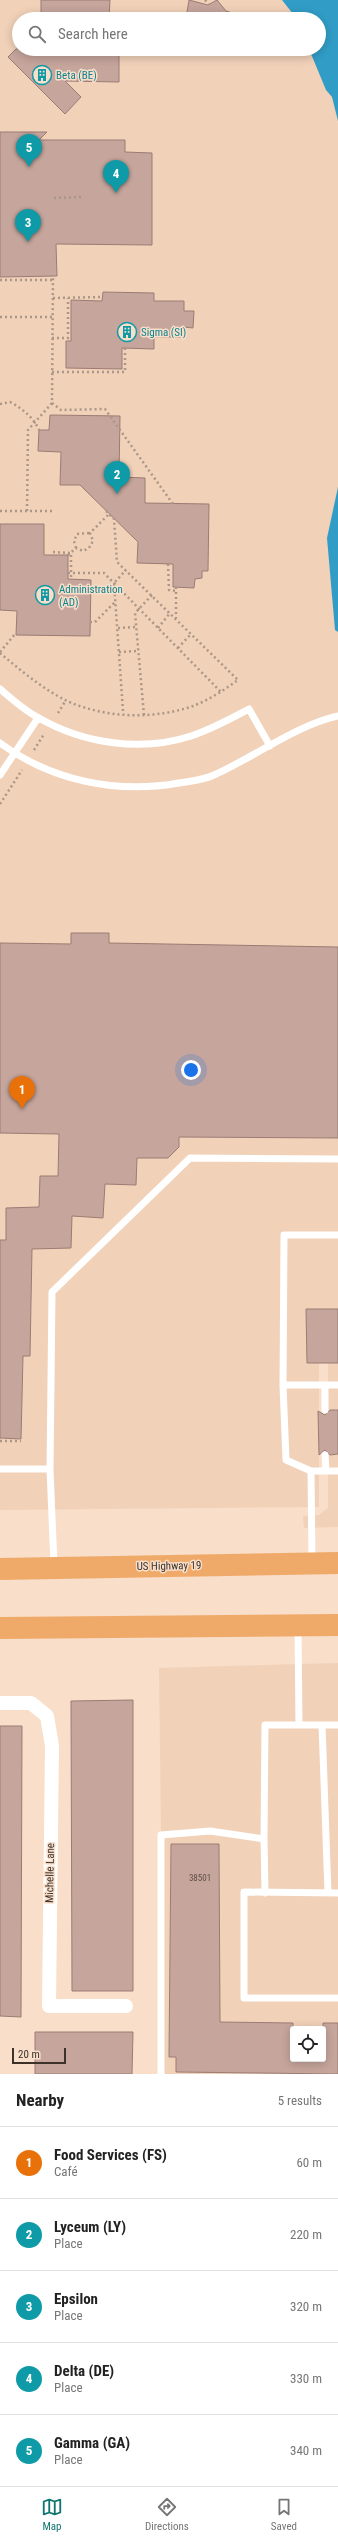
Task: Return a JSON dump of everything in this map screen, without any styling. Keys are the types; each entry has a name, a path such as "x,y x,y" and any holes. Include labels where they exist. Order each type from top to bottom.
{"highway":[{"name":"US Highway 19","path":"0,1569 338,1563"},
{"path":"0,1628 338,1625"}],"street":[{"name":"Michelle Lane","path":"0,1703 31,1703 47,1716 52,1746 49,2006 126,2006"}],"lane":[{"path":"0,689 38,718 68,732 95,739 142,744 168,742 191,736 249,709 270,746"},
{"path":"0,743 35,765 79,780 130,788 161,786 213,776 296,733 338,716"},
{"path":"0,775 38,718"},
{"path":"55,1567 50,1469 52,1292 190,1158 338,1159"},
{"path":"338,1235 284,1235 283,1385 286,1460 311,1471 338,1471"},
{"path":"283,1385 338,1385"},
{"path":"325,1385 325,1410"},
{"path":"325,1455 326,1471"},
{"path":"0,1469 50,1469"},
{"path":"311,1471 312,1563"},
{"path":"298,1626 299,1725"},
{"path":"265,1893 265,1725 338,1724"},
{"path":"322,1725 328,1893"},
{"path":"161,2074 161,1835 210,1831 264,1839"},
{"path":"338,1893 244,1892 244,1998 338,1998"}],"path":[{"path":"205,0 209,4"},
{"path":"54,198 82,197"},
{"path":"0,280 53,278 52,403 28,430 27,511"},
{"path":"53,298 102,297"},
{"path":"52,338 68,338 68,298"},
{"path":"0,317 53,317"},
{"path":"52,372 125,372 125,348"},
{"path":"0,404 10,402 21,408 35,422 38,430"},
{"path":"52,403 61,410 105,409 173,504"},
{"path":"0,511 53,511"},
{"path":"16,633 0,652 22,672 66,700 101,712 144,715 193,706 221,692 238,680 117,562 114,519 106,511"},
{"path":"76,548 74,541 77,534 90,534 109,514"},
{"path":"76,548 83,551 89,548 92,541 90,534"},
{"path":"53,552 69,554 76,548"},
{"path":"69,554 69,573 71,580"},
{"path":"168,564 169,590 176,589 176,619"},
{"path":"123,711 114,583 126,570"},
{"path":"69,573 104,573 221,692"},
{"path":"144,715 135,613 152,595"},
{"path":"90,622 95,622 116,602"},
{"path":"158,628 170,613"},
{"path":"118,628 136,627"},
{"path":"178,649 191,634"},
{"path":"119,652 138,651"},
{"path":"0,1441 21,1441"}],"shaded area":[{"path":"0,0 338,0 338,1353 319,1353 319,1507 0,1510"},
{"path":"328,1361 338,1361 338,1527 304,1528 303,1516 319,1515 328,1508"},
{"path":"338,1663 338,2074 164,2074 159,1668"}],"water":[{"path":"282,0 338,0 338,121 332,97 326,90 312,56 326,56 326,12 291,12"},
{"path":"338,487 338,632 335,630 327,538"}],"building":[{"path":"41,0 110,0 109,12 41,12"},
{"path":"189,0 208,5 217,0 226,11 229,12 187,12"},
{"path":"12,53 12,56 119,56 119,82 65,81 81,97 65,114 8,57"},
{"path":"0,132 47,132 39,140 125,140 125,152 152,153 152,245 56,244 57,276 0,277"},
{"name":"Sigma (SI)","path":"103,292 154,293 154,301 184,301 184,311 194,311 193,328 184,327 184,337 154,337 154,349 122,348 122,369 66,368 66,341 71,341 71,300 102,301"},
{"path":"50,415 120,416 119,477 145,478 145,503 209,504 208,571 202,571 202,578 195,579 194,588 173,587 173,564 137,563 138,542 80,485 60,485 61,452 38,451 39,430 49,430"},
{"name":"Administration (AD)","path":"0,524 44,524 44,555 68,555 68,579 91,580 90,636 16,635 17,611 0,610"},
{"path":"71,933 109,933 109,943 338,947 338,1138 179,1137 179,1147 168,1158 137,1158 136,1185 105,1184 103,1218 72,1216 71,1248 32,1249 30,1356 23,1356 21,1439 0,1438 0,1240 6,1240 6,1208 39,1207 40,1176 58,1176 59,1134 0,1133 0,943 71,944"},
{"path":"306,1309 338,1309 338,1363 307,1363"},
{"path":"330,1410 338,1410 338,1454 330,1455 325,1450 319,1455 318,1411 325,1415"},
{"path":"133,1700 133,1991 72,1991 71,1701"},
{"path":"0,1726 22,1726 21,2017 0,2016"},
{"path":"171,1844 219,1844 220,2022 293,2023 293,2026 290,2026 290,2062 326,2062 326,2026 323,2026 323,2023 338,2023 338,2074 176,2072 176,2057 169,2057"},
{"path":"35,2032 133,2032 132,2074 35,2074"}],"place":[{"name":"Beta (BE)","path":"42,75"},
{"name":"Gamma (GA)","path":"29,167"},
{"name":"Delta (DE)","path":"116,193"},
{"name":"Epsilon","path":"28,242"},
{"name":"Sigma (SI)","path":"127,332"},
{"name":"Lyceum (LY)","path":"117,494"},
{"name":"Administration (AD)","path":"45,595"},
{"name":"Food Services (FS)","path":"22,1109"}]}
